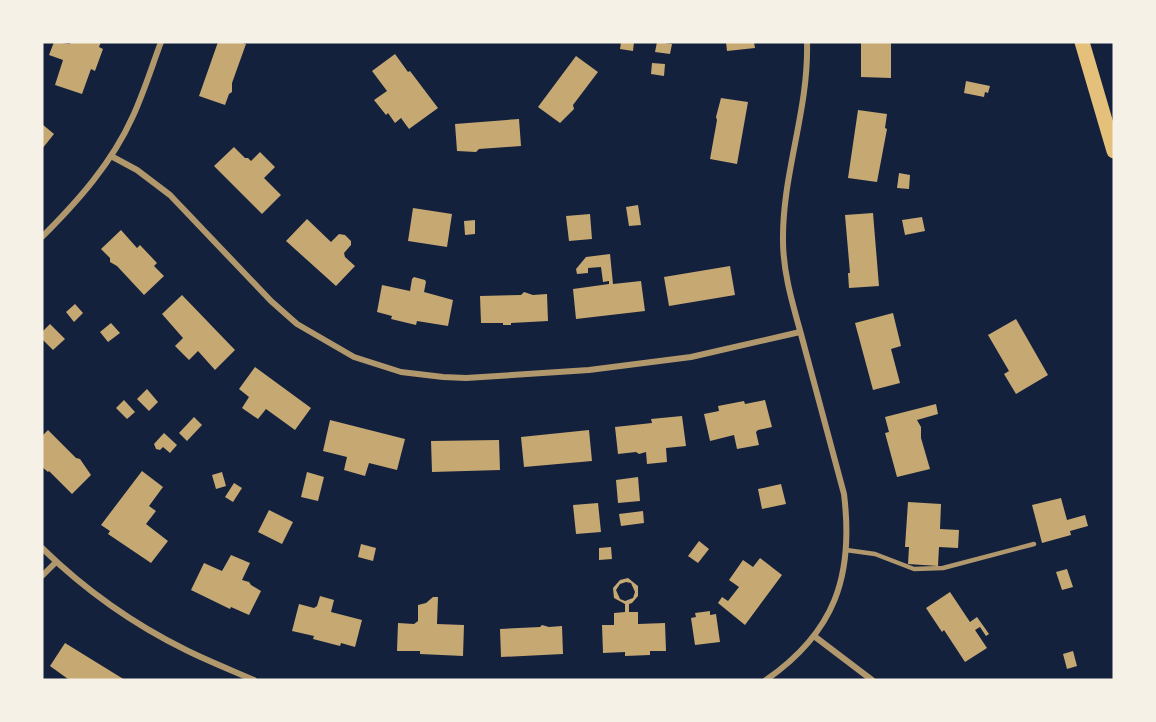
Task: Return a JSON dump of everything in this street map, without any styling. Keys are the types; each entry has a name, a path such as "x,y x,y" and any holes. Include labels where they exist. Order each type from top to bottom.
{"main road":[{"path":"1082,42 1114,152"}],"street":[{"path":"42,237 82,195 111,156 133,116 161,42"},
{"path":"766,680 806,647 814,636 835,600 846,564 848,523 844,494 800,332 790,290 783,243 784,200 804,96 808,59 807,42"},
{"path":"111,156 137,170 170,195 271,301 297,324 354,357 401,372 466,378 588,370 691,357 800,332"},
{"path":"42,548 56,562 126,616 185,650 254,680"},
{"path":"42,576 56,562"},
{"path":"814,636 872,680"}],"lane":[{"path":"846,550 875,554 914,569 943,568 1034,544"}],"building":[{"path":"54,42 70,44 70,42 101,42 99,47 103,49 95,71 91,69 82,94 55,85 63,60 49,55"},
{"path":"218,42 246,44 232,83 232,92 225,105 199,96"},
{"path":"621,42 634,42 633,51 620,49"},
{"path":"657,42 672,44 670,54 655,52"},
{"path":"726,42 754,42 755,48 727,51"},
{"path":"861,42 891,42 891,78 861,77"},
{"path":"395,54 438,108 409,129 401,118 395,123 374,100 387,91 372,71"},
{"path":"576,56 598,72 573,105 574,109 560,123 538,107"},
{"path":"652,63 665,64 664,76 651,74"},
{"path":"966,81 990,86 988,93 985,92 984,97 964,93"},
{"path":"721,98 748,102 737,164 710,159"},
{"path":"858,110 887,114 885,128 887,129 877,182 848,178"},
{"path":"519,119 521,146 479,149 476,152 457,151 455,124"},
{"path":"42,124 54,134 42,149"},
{"path":"234,147 251,161 260,152 275,167 264,178 281,195 262,214 214,166"},
{"path":"899,173 910,175 909,189 897,188"},
{"path":"638,205 641,225 629,226 626,207"},
{"path":"413,208 452,214 447,247 408,241"},
{"path":"873,213 879,286 849,288 848,273 850,273 845,215"},
{"path":"590,214 592,239 569,241 566,216"},
{"path":"922,217 925,231 905,235 902,220"},
{"path":"307,219 331,242 339,234 345,235 351,241 351,245 344,253 345,257 355,266 336,286 286,241"},
{"path":"475,220 475,234 465,235 464,221"},
{"path":"121,230 137,248 140,245 157,263 154,266 164,276 144,295 117,266 110,262 110,258 101,249"},
{"path":"610,254 613,284 641,281 645,311 576,319 573,289 609,284 609,281 603,282 601,267 588,268 588,273 577,274 576,269 586,257"},
{"path":"730,266 735,295 669,306 664,277"},
{"path":"414,277 425,280 424,292 453,300 448,326 417,321 416,325 391,319 392,316 377,312 382,285 410,291"},
{"path":"524,292 533,295 547,294 548,321 511,323 511,325 481,323 480,296 521,295"},
{"path":"182,295 235,350 215,370 198,351 189,360 175,346 183,338 162,314"},
{"path":"75,304 83,313 74,322 66,312"},
{"path":"893,313 901,346 891,349 900,383 873,390 855,323"},
{"path":"1016,319 1048,375 1016,394 1004,374 1009,371 988,335"},
{"path":"111,323 120,333 108,342 100,332"},
{"path":"50,324 65,339 53,350 42,339 42,332"},
{"path":"255,367 311,408 295,430 266,409 258,419 242,408 249,397 239,389"},
{"path":"147,389 158,402 149,411 137,399"},
{"path":"124,400 135,412 127,419 116,408"},
{"path":"765,400 772,427 756,432 759,445 737,449 734,435 710,441 704,414 719,411 718,406"},
{"path":"936,404 938,414 917,420 921,427 921,438 930,469 897,477 885,433 889,432 885,417"},
{"path":"682,416 686,446 666,448 667,462 647,464 646,452 618,454 615,427 652,423 651,419"},
{"path":"194,417 202,425 187,441 179,433"},
{"path":"330,420 405,439 397,470 369,463 365,476 344,470 347,457 323,451"},
{"path":"48,430 76,458 80,459 91,475 72,494 42,467 42,436"},
{"path":"589,430 592,461 524,467 521,437"},
{"path":"164,433 177,445 170,453 163,447 160,450 156,449 154,444"},
{"path":"499,440 500,470 432,472 431,441"},
{"path":"142,471 163,487 149,506 156,511 146,524 168,541 151,563 108,534 110,531 101,525"},
{"path":"222,472 226,486 216,489 212,475"},
{"path":"307,472 324,477 318,501 301,497"},
{"path":"638,477 640,501 618,503 616,480"},
{"path":"234,483 242,488 233,502 225,497"},
{"path":"781,484 786,504 762,509 758,489"},
{"path":"1061,498 1067,520 1085,515 1088,526 1070,531 1071,535 1042,543 1032,505"},
{"path":"908,502 941,504 940,529 959,530 958,548 939,547 938,566 908,564 909,547 905,547"},
{"path":"598,503 601,532 576,534 573,505"},
{"path":"269,510 293,522 282,544 258,532"},
{"path":"643,511 644,523 621,526 619,514"},
{"path":"699,541 709,549 698,563 688,556"},
{"path":"361,544 376,548 373,561 358,557"},
{"path":"611,547 612,559 599,560 599,548"},
{"path":"231,555 250,563 242,580 261,591 249,615 231,607 230,609 191,590 204,563 222,571"},
{"path":"760,558 782,575 745,625 718,603 722,597 728,601 739,587 729,580 743,560 753,567"},
{"path":"1067,569 1073,587 1062,590 1056,572"},
{"path":"628,578 638,586 638,596 629,604 629,612 638,612 638,624 665,623 666,651 650,651 650,655 625,656 625,652 603,653 602,625 614,625 614,613 625,612 625,604 614,598 613,588 620,580","holes":["631,583 635,592 633,598 625,601 620,599 616,590 620,584"]},
{"path":"950,592 970,622 977,617 989,634 986,636 980,627 975,630 987,648 965,662 926,608"},
{"path":"320,596 334,600 331,612 362,620 355,647 341,643 340,646 292,631 299,604 314,608"},
{"path":"433,597 438,597 437,624 464,625 463,656 397,651 398,623 414,624 418,621 418,605 426,603"},
{"path":"710,611 710,615 716,614 720,642 695,645 691,618 696,617 695,613"},
{"path":"542,625 562,626 563,654 501,657 500,629 540,627"},
{"path":"65,643 125,680 68,679 50,666"},
{"path":"1073,651 1077,666 1067,669 1063,654"}]}
